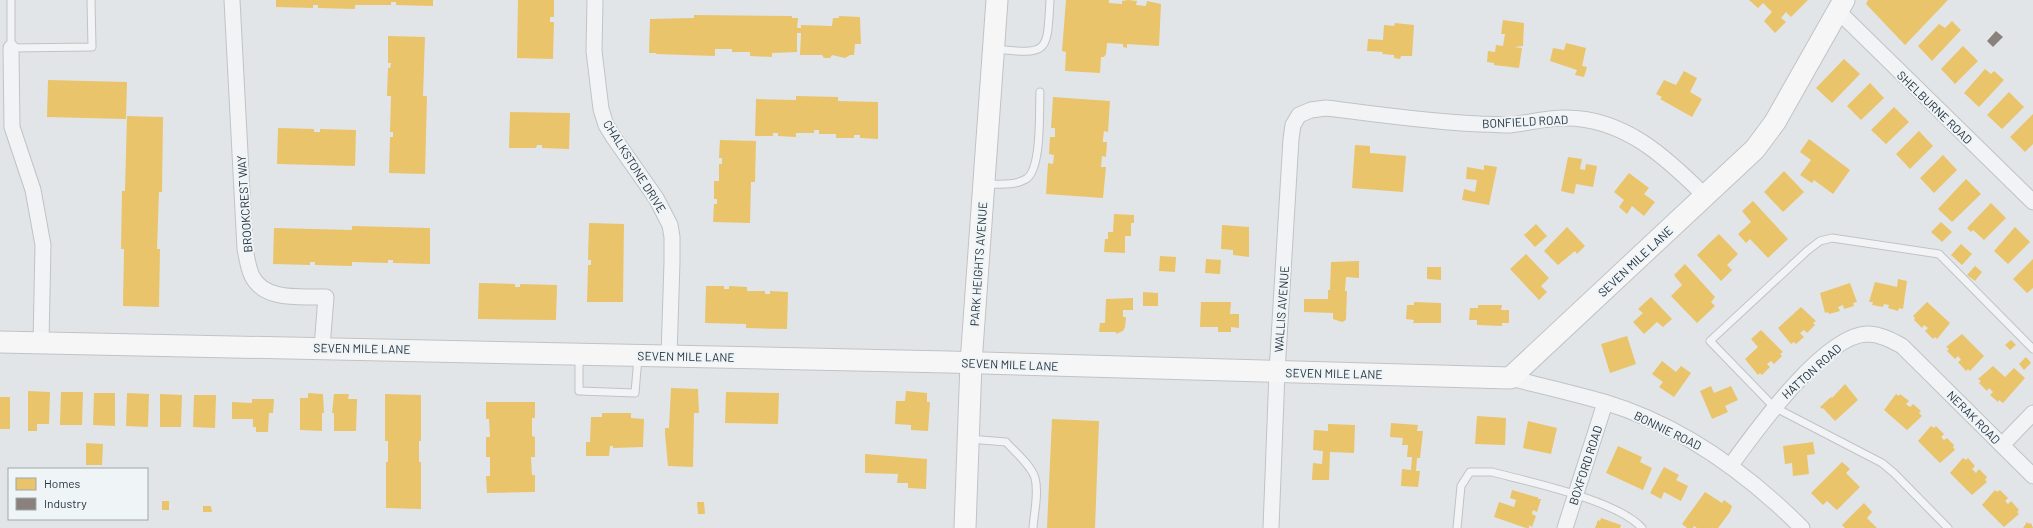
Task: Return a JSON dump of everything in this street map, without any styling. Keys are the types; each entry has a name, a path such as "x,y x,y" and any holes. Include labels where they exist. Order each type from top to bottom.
{"street":[{"name":"BROOKCREST WAY","path":"232,0 244,249 252,276 270,293 326,297 322,347"},
{"name":"CHALKSTONE DRIVE","path":"595,0 594,51 601,109 606,125 656,198 670,225 672,237 672,262 669,356"},
{"name":"PARK HEIGHTS AVENUE","path":"965,528 971,363 997,0"},
{"name":"SEVEN MILE LANE","path":"0,342 579,353 1510,378 1755,149 1765,136 1841,5"},
{"name":"SHELBURNE ROAD","path":"1841,5 2033,202"},
{"path":"11,48 12,127 33,190 42,245 41,343"},
{"name":"BONFIELD ROAD","path":"1298,115 1311,110 1326,108 1478,124 1508,125 1564,118 1590,120 1613,126 1654,149 1677,167 1705,196"},
{"name":"WALLIS AVENUE","path":"1271,528 1277,372 1291,139 1293,125 1298,115"},
{"name":"HATTON ROAD","path":"1730,465 1774,407 1828,353 1841,343 1865,334 1876,335 1887,338 1902,346 1916,358"},
{"name":"NERAK ROAD","path":"1916,358 2033,476"},
{"name":"BONNIE ROAD","path":"1510,378 1605,402 1666,426 1699,444 1730,465 1759,488 1802,528"},
{"name":"BOXFORD ROAD","path":"1565,528 1605,402"},
{"path":"2002,445 2033,413"}],"lane":[{"path":"11,0 11,48 92,47 91,0"},
{"path":"993,49 1027,52 1033,52 1040,49 1046,43 1050,0"},
{"path":"984,184 1017,183 1026,179 1033,173 1036,164 1038,144 1040,92"},
{"path":"1948,528 1882,463 1774,407 1710,341 1807,251 1820,241 1832,238 1939,254 2033,349"},
{"path":"579,353 579,391 635,393 638,355"},
{"path":"968,439 1006,442 1030,469 1035,477 1036,487 1033,528"},
{"path":"1457,528 1461,486 1470,472 1492,472 1575,494 1626,515 1642,528"}],"building: Homes":[{"path":"276,0 433,0 433,6 396,5 396,2 391,2 391,5 355,5 355,9 318,8 318,5 313,5 313,8 276,7"},
{"path":"518,0 554,0 554,17 550,17 550,22 554,22 553,59 517,58"},
{"path":"1066,0 1109,0 1109,3 1122,4 1122,1 1128,0 1137,1 1136,5 1146,6 1147,1 1161,4 1159,46 1127,44 1127,48 1123,47 1123,44 1107,43 1106,54 1104,57 1101,57 1100,73 1065,71 1066,52 1062,51"},
{"path":"1749,0 1808,0 1791,17 1786,12 1781,18 1786,22 1775,33 1764,21 1772,12 1763,3 1758,8"},
{"path":"1868,0 1948,0 1905,45 1866,4"},
{"path":"694,15 792,16 792,18 798,18 797,28 801,28 801,25 832,26 833,18 839,18 839,16 860,17 861,44 855,44 854,55 850,55 845,58 832,55 830,58 824,58 822,55 800,55 801,33 797,33 797,52 772,53 772,57 750,56 750,52 732,52 732,49 715,49 715,56 649,53 650,19 694,18"},
{"path":"1503,20 1524,23 1523,46 1514,47 1522,48 1519,68 1494,65 1494,63 1487,62 1488,51 1495,52 1496,45 1503,46 1505,34 1501,34"},
{"path":"1952,21 1961,30 1932,61 1918,46 1939,24 1945,28"},
{"path":"1395,23 1414,25 1412,56 1401,56 1400,59 1394,58 1394,55 1382,54 1383,52 1367,51 1368,39 1383,40 1384,25 1394,26"},
{"path":"388,36 425,37 423,96 427,96 425,174 389,173 390,137 393,137 393,132 390,132 391,96 387,96 388,68 390,68 391,63 388,63"},
{"path":"1566,43 1586,48 1582,66 1587,67 1584,77 1575,75 1577,70 1550,61 1553,48 1564,50"},
{"path":"1963,46 1978,61 1955,84 1941,69"},
{"path":"1844,59 1860,74 1832,103 1816,88"},
{"path":"1985,69 1991,74 1994,71 2004,80 1979,107 1964,93"},
{"path":"1684,71 1697,78 1690,92 1702,99 1692,117 1660,99 1662,97 1656,94 1664,80 1676,85"},
{"path":"48,80 127,82 126,119 47,117"},
{"path":"1870,83 1884,98 1861,120 1847,106"},
{"path":"2009,92 2024,107 2002,129 1987,115"},
{"path":"796,96 838,97 838,101 878,102 878,139 860,138 860,135 854,135 854,138 836,138 836,134 819,134 819,130 814,130 814,133 796,133 796,137 778,136 778,133 773,133 773,136 755,136 756,99 796,100"},
{"path":"1053,97 1110,101 1108,132 1104,131 1103,139 1103,142 1107,142 1106,157 1102,156 1101,167 1106,167 1103,198 1046,194 1048,163 1053,164 1054,155 1049,154 1050,137 1055,137 1055,128 1051,128"},
{"path":"1894,107 1909,122 1886,144 1871,130"},
{"path":"510,112 570,113 569,149 542,148 542,145 537,145 536,148 509,148"},
{"path":"2033,114 2033,144 2025,152 2010,137"},
{"path":"127,116 163,117 162,192 159,192 157,249 160,249 159,307 123,306 124,249 121,249 122,191 125,191"},
{"path":"278,128 314,129 314,132 320,132 320,129 356,130 355,166 277,164"},
{"path":"1919,131 1933,146 1910,169 1896,154"},
{"path":"1809,139 1850,170 1833,194 1814,180 1812,183 1800,175 1811,160 1800,152"},
{"path":"720,140 756,141 755,182 751,182 750,223 713,222 714,204 717,204 717,199 714,199 714,181 719,181 719,164 722,164 722,158 719,158"},
{"path":"1355,145 1370,146 1370,153 1406,156 1403,192 1352,188"},
{"path":"1943,155 1957,170 1934,193 1920,178"},
{"path":"1568,157 1582,159 1580,169 1585,170 1586,164 1597,166 1593,187 1576,184 1574,194 1561,191"},
{"path":"1484,165 1497,167 1489,205 1462,200 1464,189 1475,192 1477,180 1466,179 1467,167 1484,170"},
{"path":"1784,171 1804,192 1783,212 1764,192"},
{"path":"1629,173 1649,188 1644,194 1655,202 1644,216 1632,206 1627,214 1619,207 1624,200 1614,192"},
{"path":"1966,179 1981,194 1952,222 1938,209"},
{"path":"1753,201 1788,239 1768,258 1750,239 1746,243 1738,234 1751,222 1742,211"},
{"path":"1991,203 2006,218 1984,240 1973,230 1971,232 1967,228"},
{"path":"1114,214 1134,215 1134,223 1131,223 1131,236 1125,236 1125,253 1104,252 1105,239 1108,239 1108,232 1113,232"},
{"path":"1941,222 1952,232 1942,242 1931,232"},
{"path":"589,223 624,224 623,302 587,302 588,265 591,265 591,260 588,260"},
{"path":"1536,224 1547,236 1535,247 1524,235"},
{"path":"1222,225 1249,227 1249,257 1233,255 1233,250 1221,249"},
{"path":"352,226 430,228 430,264 393,263 393,260 388,260 388,263 352,262 352,266 315,265 315,262 310,262 310,265 273,264 274,228 352,230"},
{"path":"1567,227 1585,246 1577,254 1575,251 1558,265 1544,251"},
{"path":"2015,227 2030,242 2008,264 1994,251"},
{"path":"1719,234 1738,254 1727,265 1732,270 1721,281 1697,255"},
{"path":"1961,244 1972,254 1962,265 1951,255"},
{"path":"1526,254 1549,278 1541,286 1547,292 1539,300 1510,269"},
{"path":"1160,256 1176,257 1175,272 1159,271"},
{"path":"1206,259 1221,260 1220,274 1205,273"},
{"path":"2033,259 2033,288 2027,293 2013,279"},
{"path":"1359,261 1359,278 1346,277 1346,320 1342,322 1333,319 1333,313 1304,312 1304,299 1328,299 1328,290 1330,290 1331,262"},
{"path":"1685,264 1715,297 1711,302 1715,306 1697,323 1671,296 1682,285 1674,275"},
{"path":"1975,266 1982,272 1975,281 1967,275"},
{"path":"1427,267 1441,267 1441,280 1427,279"},
{"path":"1898,279 1907,281 1903,309 1899,308 1898,311 1888,308 1889,305 1884,304 1883,307 1872,305 1873,302 1869,302 1875,282 1897,287"},
{"path":"479,283 515,284 515,287 520,287 520,284 557,285 556,320 478,319"},
{"path":"1850,283 1857,302 1853,303 1854,306 1844,309 1843,305 1838,307 1840,311 1829,314 1828,312 1825,313 1820,293"},
{"path":"706,286 724,286 724,289 729,289 729,286 747,287 747,291 765,291 765,294 770,294 770,291 788,292 787,329 746,328 746,324 705,323"},
{"path":"1143,292 1158,293 1158,306 1143,306"},
{"path":"1651,297 1672,319 1663,327 1657,322 1644,334 1633,322 1643,313 1638,309"},
{"path":"1133,298 1133,310 1123,310 1123,317 1126,317 1123,331 1116,334 1116,332 1099,332 1100,323 1105,323 1106,299"},
{"path":"1201,302 1231,302 1230,314 1239,314 1239,328 1231,327 1231,332 1218,332 1218,327 1200,327"},
{"path":"1414,302 1441,303 1441,323 1413,323 1414,320 1406,319 1407,305 1414,305"},
{"path":"1927,302 1950,323 1937,339 1935,337 1933,339 1925,331 1928,328 1924,325 1922,328 1914,320 1915,318 1913,316"},
{"path":"1478,305 1502,305 1501,310 1509,310 1509,323 1502,323 1502,326 1477,325 1477,320 1469,320 1470,308 1478,308"},
{"path":"1801,307 1816,321 1813,323 1815,325 1807,333 1804,330 1800,333 1804,337 1796,344 1794,342 1791,344 1778,328"},
{"path":"1761,330 1783,352 1780,354 1782,356 1774,364 1771,361 1767,364 1770,367 1762,375 1760,373 1758,375 1745,359 1758,347 1751,339"},
{"path":"1962,334 1984,356 1970,371 1968,369 1966,371 1958,362 1961,360 1958,356 1955,359 1947,351 1949,349 1946,347"},
{"path":"1627,336 1636,364 1610,373 1601,344"},
{"path":"2011,340 2016,345 2010,350 2005,345"},
{"path":"2026,357 2031,363 2024,370 2019,364"},
{"path":"1662,361 1676,372 1681,366 1691,373 1674,397 1659,387 1663,382 1652,374"},
{"path":"1993,366 2005,377 2014,368 2025,378 2003,403 1999,400 1998,402 1990,395 1993,392 1989,388 1987,391 1979,383 1981,381 1978,379"},
{"path":"1845,384 1858,400 1835,421 1823,408 1822,409 1820,407 1831,397 1832,398"},
{"path":"1711,386 1714,393 1731,386 1738,400 1725,406 1728,412 1712,419 1700,391"},
{"path":"671,388 698,389 699,413 694,413 693,467 668,466 665,428 669,428"},
{"path":"28,391 50,392 49,424 37,424 37,431 28,431"},
{"path":"906,391 927,393 927,402 930,402 928,431 911,430 911,425 895,424 896,401 905,401"},
{"path":"61,392 83,392 82,425 60,425"},
{"path":"726,392 779,393 778,424 725,423"},
{"path":"94,393 115,393 115,426 93,425"},
{"path":"127,393 149,394 148,427 126,426"},
{"path":"308,393 323,394 324,413 322,413 322,431 300,430 300,398 308,398"},
{"path":"160,394 182,395 181,427 160,427"},
{"path":"334,394 349,394 348,399 357,399 356,431 334,431 334,413 332,413"},
{"path":"385,394 421,395 421,441 419,441 419,462 421,462 421,509 386,508 386,462 388,462 388,441 385,441"},
{"path":"1896,394 1899,396 1900,394 1909,401 1906,404 1910,407 1913,404 1921,411 1919,413 1922,416 1907,430 1884,410"},
{"path":"194,395 216,395 215,428 193,427"},
{"path":"0,397 10,397 10,429 0,429"},
{"path":"252,399 274,399 273,413 269,413 268,432 256,432 256,427 253,427 253,419 232,419 232,402 252,403"},
{"path":"486,402 535,402 535,418 532,418 532,436 535,437 535,457 531,457 532,475 535,475 535,492 487,493 486,476 490,476 490,457 486,457 486,437 490,437 489,419 486,419"},
{"path":"602,413 631,413 631,418 644,419 643,447 613,448 613,446 610,446 609,456 586,456 586,442 590,442 591,417 602,417"},
{"path":"1477,416 1506,418 1505,445 1475,444"},
{"path":"1052,419 1099,421 1095,528 1047,528"},
{"path":"1528,421 1557,428 1551,454 1523,448"},
{"path":"1391,423 1418,425 1417,431 1423,431 1420,458 1417,458 1416,471 1420,471 1418,487 1401,486 1402,469 1411,470 1412,457 1407,457 1408,445 1402,445 1403,438 1390,437"},
{"path":"1328,424 1355,425 1354,453 1330,452 1329,480 1312,480 1313,463 1322,464 1323,451 1313,450 1314,430 1328,431"},
{"path":"1931,426 1934,428 1936,426 1944,434 1941,437 1944,440 1947,438 1954,445 1953,447 1955,450 1940,463 1918,441"},
{"path":"1813,442 1815,454 1807,455 1809,474 1793,476 1792,463 1785,464 1783,446"},
{"path":"86,443 103,444 102,465 86,465"},
{"path":"1618,446 1642,457 1640,462 1652,468 1643,490 1606,473"},
{"path":"865,454 927,459 926,489 908,488 908,483 897,483 898,474 865,473"},
{"path":"1963,458 1966,460 1968,458 1975,466 1972,469 1976,473 1979,469 1987,477 1985,480 1987,482 1972,495 1950,473"},
{"path":"1842,462 1850,469 1846,473 1860,487 1837,510 1827,501 1823,505 1811,493"},
{"path":"1664,467 1679,475 1676,480 1688,486 1681,501 1664,492 1661,499 1650,493"},
{"path":"1512,490 1541,499 1537,512 1533,510 1532,514 1536,516 1532,527 1529,525 1529,528 1526,528 1494,517 1499,502 1514,507 1516,500 1510,498"},
{"path":"1995,490 1997,492 2000,490 2008,498 2005,501 2008,504 2011,501 2019,510 2017,512 2019,514 2004,527 1982,505"},
{"path":"1705,492 1722,503 1724,500 1732,506 1730,512 1718,528 1697,528 1694,526 1693,528 1687,528 1682,524"},
{"path":"162,501 169,501 169,510 162,510"},
{"path":"697,502 704,502 705,514 698,514"},
{"path":"1864,503 1872,512 1867,518 1877,528 1845,528 1842,525"},
{"path":"203,506 211,506 212,512 203,512"},
{"path":"1601,518 1621,525 1620,528 1595,528 1598,520 1600,521"},
{"path":"2027,522 2029,524 2031,523 2033,528 2023,528"}],"building: Industry":[{"path":"1996,31 2003,37 1993,47 1987,41"}]}
